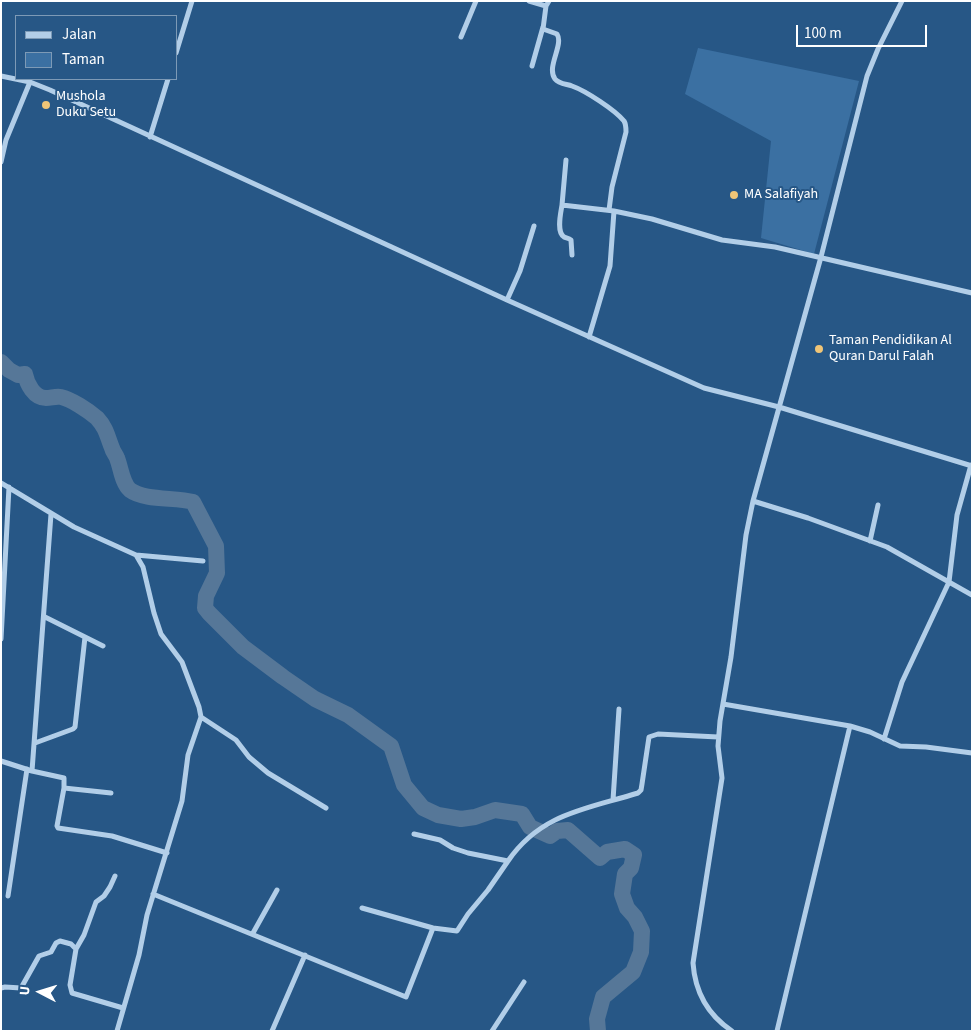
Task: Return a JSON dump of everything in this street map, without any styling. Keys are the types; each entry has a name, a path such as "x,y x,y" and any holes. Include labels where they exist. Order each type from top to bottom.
{"street":[{"path":"178,46 192,1"},
{"path":"461,36 475,3 467,1"},
{"path":"529,1 547,4 532,66"},
{"path":"732,1031 712,1014 703,1001 698,989 694,963 722,778 718,737 731,657 746,535 752,501 821,257 867,76 902,1"},
{"path":"543,26 544,30 559,36 553,76 556,80 574,86 612,111 626,126 612,187 610,266 590,337"},
{"path":"1,76 15,79"},
{"path":"20,80 30,82 506,300 704,388 779,407 972,465 957,515 949,582 902,682 884,739"},
{"path":"150,137 168,80"},
{"path":"1,162 6,140 30,82"},
{"path":"566,160 560,218 561,234 571,240 572,255"},
{"path":"562,205 612,211 652,219 722,240 775,247 972,293"},
{"path":"506,300 520,271 534,226"},
{"path":"1,484 74,527 136,554 203,561"},
{"path":"1,639 8,487"},
{"path":"752,501 808,518 887,547 972,594"},
{"path":"870,541 878,505"},
{"path":"8,896 36,743 51,514"},
{"path":"117,1031 139,955 153,894 182,801 188,755 201,717 182,662 162,634 154,613 143,567 136,554"},
{"path":"45,617 103,646"},
{"path":"36,743 75,727 85,637"},
{"path":"722,704 850,726 870,732 900,746 926,747 972,753"},
{"path":"613,800 619,709"},
{"path":"201,717 236,740 249,757 268,773 326,808"},
{"path":"777,1031 850,726"},
{"path":"362,908 454,932 458,930 525,839 536,830 574,812 638,793 641,790 649,737 658,734 718,737"},
{"path":"1,762 62,776 64,788 58,828 112,836 167,853"},
{"path":"64,788 111,793"},
{"path":"414,834 440,840 452,848 468,853 508,861"},
{"path":"114,876 104,896 96,902 84,936 76,949 70,985 72,993 123,1008"},
{"path":"253,933 277,890"},
{"path":"153,894 406,996 433,928"},
{"path":"1,988 21,988 40,956 51,952 58,942 71,944 76,949"},
{"path":"272,1031 304,955"},
{"path":"492,1031 524,982"}],"green space":[{"path":"698,48 859,81 814,254 761,238 771,141 685,94"}],"waterway":[{"path":"1,362 18,375 25,374 29,386 38,396 65,398 97,418 105,429 123,479 130,490 144,496 193,502 216,546 217,573 206,596 205,608 243,647 283,677 315,699 348,715 391,746 404,785 423,808 438,815 461,819 475,817 495,810 522,814 530,827 550,836 557,831 568,830 600,858 607,852 625,849 634,855 631,868 625,874 622,894 627,908 635,917 642,931 641,952 633,972 603,997 597,1019 598,1031"}],"place":[{"name":"Mushola Duku Setu","path":"46,105"},
{"name":"MA Salafiyah","path":"734,195"},
{"name":"Taman Pendidikan Al Quran Darul Falah","path":"819,349"}]}
